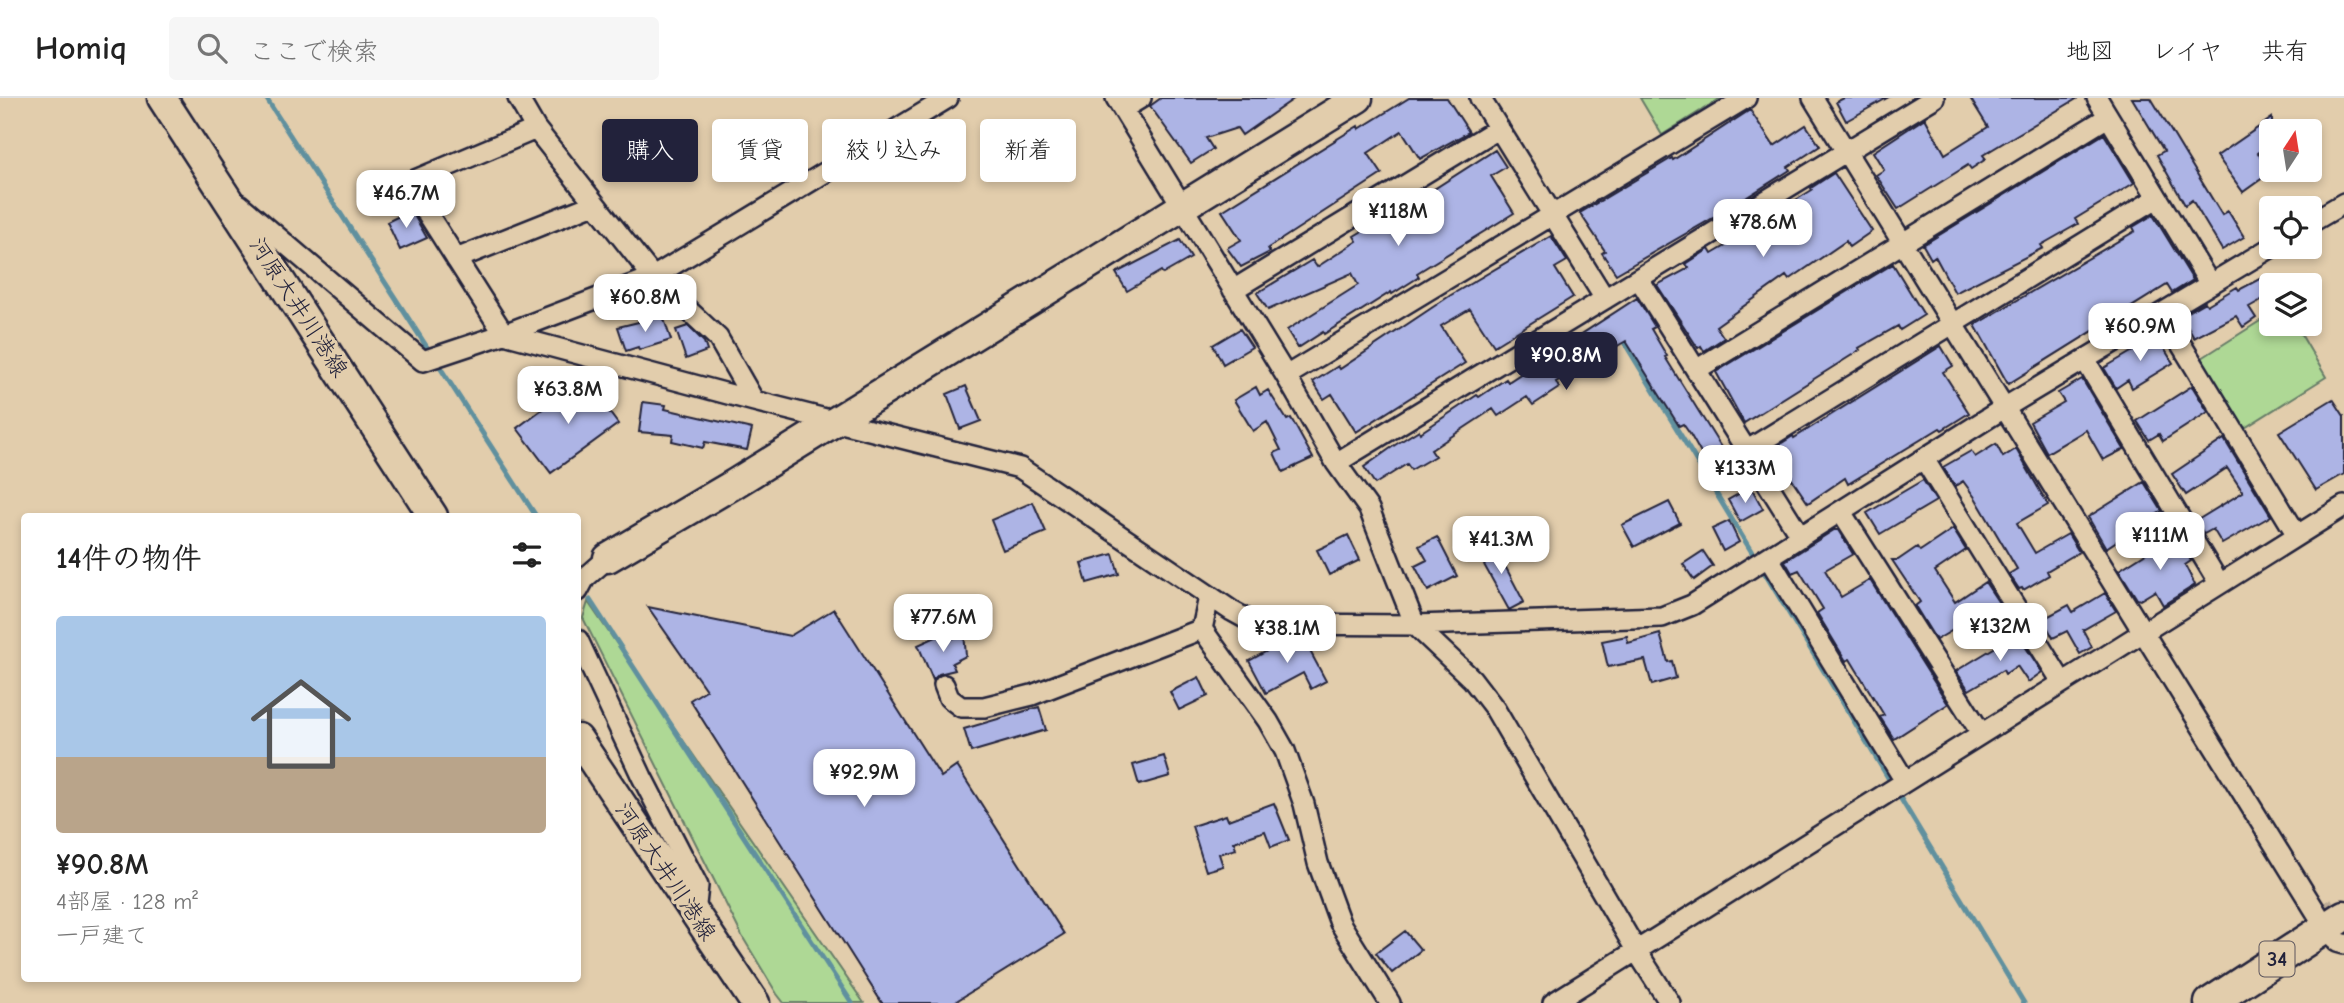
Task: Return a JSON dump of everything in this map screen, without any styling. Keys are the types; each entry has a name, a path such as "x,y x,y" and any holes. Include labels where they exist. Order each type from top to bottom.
{"main road":[{"name":"34","path":"2210,1003 2336,928"},
{"name":"34","path":"2242,1003 2336,928"}],"street":[{"name":"河原大井川港線","path":"162,98 431,513"},
{"path":"517,98 536,129 653,277 718,338 754,401"},
{"path":"222,189 432,358 504,334 653,277 948,98"},
{"path":"1141,98 1119,104 1286,376 1336,463 1369,509 1415,625 1472,679 1495,709 1636,950 1670,1003"},
{"path":"581,585 585,578 608,558 1358,98"},
{"path":"1480,98 1605,299"},
{"path":"1286,376 1746,98"},
{"path":"1813,98 2142,632 2336,928"},
{"path":"1336,463 1934,98"},
{"path":"2097,98 2210,284"},
{"path":"1696,370 2108,117"},
{"path":"1233,290 1499,128"},
{"path":"536,129 408,183 504,334 1020,468 1209,597 1252,622 1415,625 1662,617 1692,605 2004,408 2259,255"},
{"path":"1746,451 2157,198"},
{"path":"2322,216 2344,203"},
{"path":"456,258 594,204"},
{"path":"1639,279 1801,537"},
{"path":"2162,313 2297,535"},
{"path":"2085,360 2220,583"},
{"path":"1924,459 2062,682"},
{"path":"1553,1003 2344,506"},
{"path":"1841,512 1981,733"},
{"path":"1768,557 1905,781"},
{"path":"1209,597 1202,629 1268,721 1285,751 1304,804 1318,863 1340,923 1390,1003"},
{"path":"944,685 949,698 961,707 984,707 1032,695 1202,629"},
{"path":"581,645 642,777 695,878 698,887 695,914"},
{"name":"河原大井川港線","path":"581,743 755,1003"}],"green space":[{"path":"1640,98 1721,98 1662,135"},
{"path":"2259,322 2259,336 2302,336 2326,377 2243,429 2202,358"},
{"path":"588,602 864,1003 784,1003 777,994 742,936 583,618"}],"building":[{"path":"1161,98 1295,98 1242,135 1237,128 1206,138 1213,149 1191,163 1150,106"},
{"path":"1409,98 1447,98 1469,132 1420,159 1402,131 1368,153 1382,174 1268,248 1270,252 1241,267 1227,248 1241,240 1222,211 1358,126 1359,129"},
{"path":"1844,98 1887,98 1846,121 1836,102"},
{"path":"1970,98 2078,98 1983,155 1986,159 1971,169 1968,165 1898,209 1876,175 1884,170 1873,152 1925,118 1945,154 1988,127"},
{"path":"2132,98 2151,98 2222,215 2228,211 2244,237 2222,250 2192,200 2185,205 2157,155 2164,151"},
{"path":"1750,110 1774,146 1806,125 1820,146 1788,167 1790,170 1725,211 1616,274 1602,253 1605,251 1580,213 1672,158 1673,160"},
{"path":"2259,127 2259,181 2243,192 2217,156"},
{"path":"2104,134 2134,183 2075,219 2078,224 2041,245 2043,248 1955,293 1935,256 1931,259 1923,245"},
{"path":"1495,150 1506,167 1491,176 1514,213 1417,273 1419,277 1392,294 1391,292 1298,348 1287,330 1358,285 1352,273 1268,310 1257,293 1312,260 1317,267 1357,241 1354,236 1376,223 1378,225"},
{"path":"1834,173 1872,231 1849,247 1846,241 1789,280 1786,276 1716,326 1724,338 1704,351 1701,346 1698,348 1657,285 1689,268 1686,264 1709,249 1712,254 1741,237 1739,235 1812,190 1811,188"},
{"path":"411,210 427,238 400,250 387,222"},
{"path":"2153,215 2193,280 2172,293 2167,285 2008,384 1975,325 2135,231 2133,227"},
{"path":"1551,236 1567,261 1555,268 1573,297 1494,346 1470,309 1441,326 1465,363 1356,432 1332,394 1324,399 1313,382 1338,366 1340,369 1451,295"},
{"path":"1180,240 1191,258 1163,274 1161,271 1127,291 1116,273"},
{"path":"1893,264 1924,315 1900,330 1898,326 1859,348 1860,350 1744,423 1716,372"},
{"path":"2259,279 2259,301 2249,307 2256,318 2243,327 2236,316 2194,338 2182,317 2184,314 2205,302 2207,305 2237,287 2239,290"},
{"path":"1637,298 1655,327 1651,329 1667,356 1665,357 1732,465 1713,475 1690,434 1683,424 1679,426 1626,341 1556,382 1559,388 1533,405 1527,397 1498,416 1493,409 1431,450 1435,456 1411,470 1407,464 1375,484 1364,467 1477,395 1479,397 1506,379 1508,382"},
{"path":"663,316 671,340 639,350 638,347 626,351 618,327"},
{"path":"688,326 704,342 707,351 686,359 676,330"},
{"path":"1240,329 1252,347 1223,364 1213,345"},
{"path":"2154,332 2173,363 2132,388 2128,380 2116,388 2104,368 2143,345 2140,340"},
{"path":"1941,346 1953,366 1943,372 1969,413 1848,484 1845,478 1808,503 1785,469 1778,473 1766,453"},
{"path":"584,378 618,424 551,473 517,428"},
{"path":"2082,379 2124,449 2103,460 2086,430 2047,453 2030,422 2064,402 2058,393"},
{"path":"966,386 981,421 960,429 947,394"},
{"path":"2192,386 2208,412 2163,441 2159,434 2149,440 2137,421"},
{"path":"1256,387 1260,395 1268,390 1287,420 1291,418 1313,458 1283,472 1274,453 1281,450 1267,422 1253,431 1234,400"},
{"path":"2333,399 2344,416 2344,474 2316,490 2279,432"},
{"path":"643,402 666,405 665,409 752,429 747,450 705,442 703,448 672,441 673,435 639,432"},
{"path":"2224,439 2271,516 2222,544 2213,529 2204,534 2196,521 2243,492 2227,468 2186,495 2172,474"},
{"path":"1996,444 2003,457 2016,449 2048,505 2017,523 2035,553 2068,534 2079,552 2047,571 2049,575 2023,590 2019,589 2009,574 2017,569 1976,499 1963,481 1955,486 1943,467 1971,451 1975,457"},
{"path":"1923,480 1936,501 1880,534 1867,513"},
{"path":"2144,482 2162,511 2106,548 2088,517"},
{"path":"1751,487 1763,509 1740,522 1728,500"},
{"path":"1033,502 1046,532 1003,550 991,520"},
{"path":"1669,502 1680,523 1634,547 1622,525"},
{"path":"1729,521 1739,542 1723,551 1712,529"},
{"path":"1953,529 1966,550 1935,571 1955,602 1985,582 1999,603 1936,640 1915,606 1920,602 1892,560 1898,560 1917,547 1920,551"},
{"path":"1838,530 1853,554 1825,570 1841,597 1870,580 1948,704 1894,739 1880,717 1884,715 1850,659 1846,661 1817,613 1823,609 1799,570 1792,573 1785,561"},
{"path":"2176,534 2191,561 2185,565 2195,585 2163,605 2155,591 2140,600 2137,599 2119,570"},
{"path":"1348,535 1360,560 1329,575 1317,550"},
{"path":"1437,537 1457,576 1428,591 1415,566 1427,560 1419,546"},
{"path":"1493,543 1524,602 1509,610 1477,552"},
{"path":"1703,551 1713,566 1694,580 1683,564"},
{"path":"1113,554 1119,574 1087,583 1081,563"},
{"path":"2105,593 2116,611 2083,630 2092,647 2080,654 2067,631 2053,638 2043,619 2069,605 2073,612"},
{"path":"648,607 790,636 834,609 941,777 957,766 1064,934 953,1003 882,1003 690,700 706,690"},
{"path":"964,633 966,656 952,663 955,670 939,674 933,680 918,645 940,635 943,643"},
{"path":"1660,634 1676,678 1652,685 1645,660 1608,667 1602,641 1627,636 1628,643"},
{"path":"2017,634 2042,672 2028,682 2017,666 2005,674 2003,670 1969,690 1956,671"},
{"path":"1294,636 1302,636 1326,681 1311,689 1303,673 1266,693 1249,661"},
{"path":"1199,677 1208,696 1179,710 1170,692"},
{"path":"1039,707 1046,730 971,752 964,729"},
{"path":"1164,756 1170,776 1139,785 1133,765"},
{"path":"1274,803 1289,840 1271,847 1265,831 1234,842 1236,849 1219,854 1223,866 1206,871 1192,826 1226,815 1228,820"},
{"path":"1405,931 1421,950 1392,973 1376,953"}],"waterway":[{"path":"266,98 534,513"},
{"path":"1621,337 1756,559"},
{"path":"1761,567 2024,1003"},
{"path":"590,600 852,1003"}],"tunnel":[{"path":"2323,903 2338,929 2342,930"}]}
